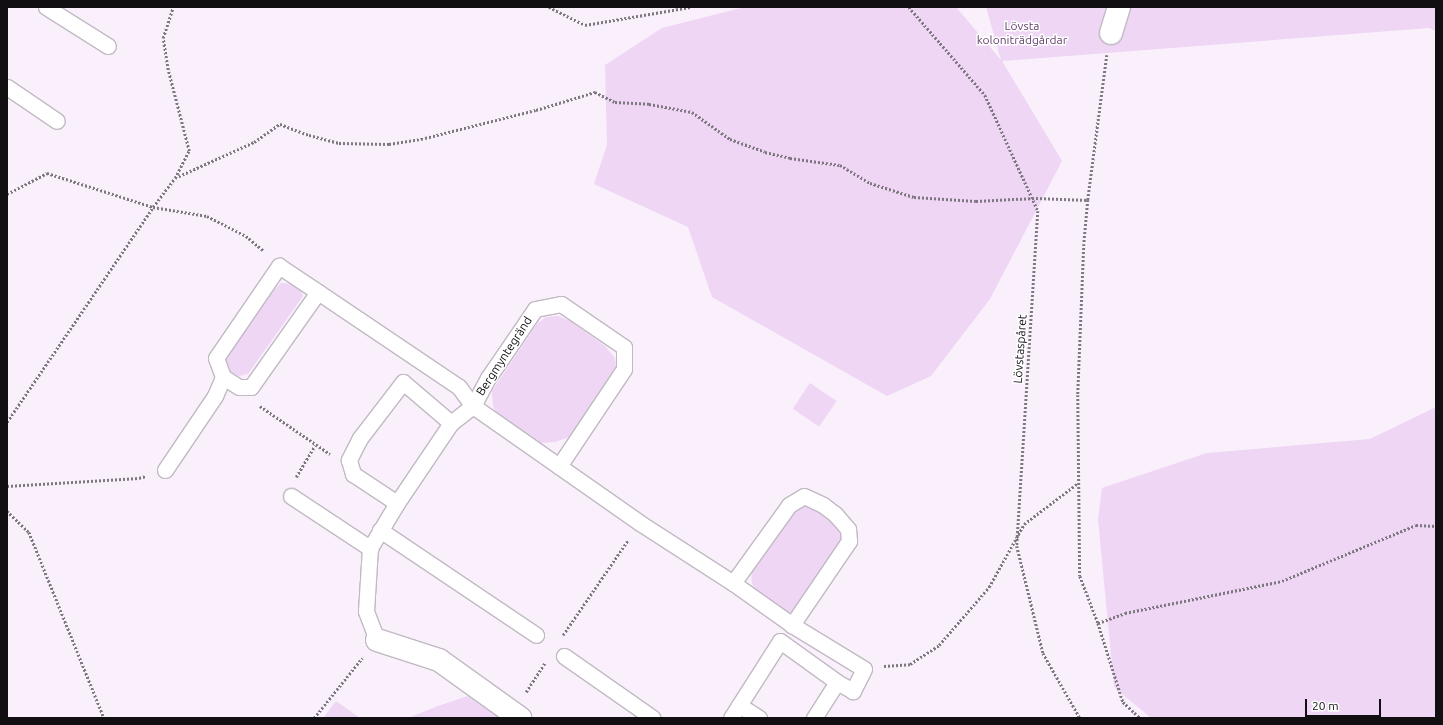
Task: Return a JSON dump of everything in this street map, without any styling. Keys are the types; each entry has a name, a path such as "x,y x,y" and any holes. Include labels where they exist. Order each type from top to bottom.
{"street":[{"path":"1110,33 1119,7"},
{"path":"377,640 439,660 516,715"}],"lane":[{"path":"46,7 108,46"},
{"path":"7,87 57,121"},
{"path":"279,266 216,358 223,377 239,387 251,387 318,292"},
{"name":"Bergmyntegränd","path":"279,266 459,387 473,406 640,523 732,583 792,625 864,669"},
{"name":"Bergmyntegränd","path":"377,640 366,611 370,548 397,503 451,423 473,406 488,378 535,309 561,304 624,347 624,369 559,466"},
{"path":"165,470 215,396 223,377"},
{"path":"397,503 353,474 349,460 360,438 403,382 451,423"},
{"path":"291,496 370,548"},
{"path":"732,583 789,505 804,496 823,505 835,514 848,528 849,541 792,625"},
{"path":"380,530 536,635"},
{"path":"731,718 780,641 852,691 864,669"},
{"path":"564,656 653,718"},
{"path":"814,718 837,682"},
{"path":"739,705 759,718"}],"path":[{"path":"7,422 153,207 175,178 188,151 168,70 163,38 173,7"},
{"path":"549,7 585,25 690,7"},
{"name":"Lövstaspåret","path":"909,7 985,95 1038,211 1017,546 1043,654 1080,718"},
{"path":"1110,33 1088,200 1078,395 1080,576 1098,623 1123,702 1140,718"},
{"path":"175,178 254,142 280,124 309,135 339,143 389,144 425,138 528,112 595,92 615,102 649,104 692,112 730,139 765,152 790,158 840,165 870,183 914,197 976,201 1032,199 1088,200"},
{"path":"7,194 47,173 153,207 207,216 246,236 279,266"},
{"path":"251,387 253,401 316,445 334,456 349,460"},
{"path":"291,496 289,488 316,445"},
{"path":"7,486 139,478 165,470"},
{"path":"864,669 910,664 939,645 989,588 1024,524 1079,483"},
{"path":"7,511 29,532 104,718"},
{"path":"563,636 640,523"},
{"path":"1098,623 1125,613 1282,581 1416,525 1436,526"},
{"path":"314,718 377,640"},
{"path":"516,715 546,662"}],"green space":[{"name":"Lövsta koloniträdgårdar","path":"745,7 956,7 1001,60 986,7 1436,7 1436,31 1429,28 1002,61 1062,161 990,299 931,376 887,396 712,297 688,227 594,184 607,145 605,65 662,28"},
{"path":"281,283 294,284 300,289 303,296 248,374 239,376 228,371 225,361 234,342 268,296"},
{"path":"558,316 570,321 605,346 615,358 616,368 584,420 569,437 555,442 541,443 498,417 493,406 492,391 537,324 546,317"},
{"path":"810,383 837,401 819,427 793,409"},
{"path":"1436,407 1436,718 1151,718 1114,687 1098,519 1102,488 1207,453 1370,439"},
{"path":"808,504 820,511 840,527 845,541 799,607 789,613 779,611 759,595 752,584 751,567 798,505"},
{"path":"468,696 500,718 408,718 438,706"},
{"path":"336,701 360,718 323,718"}]}
